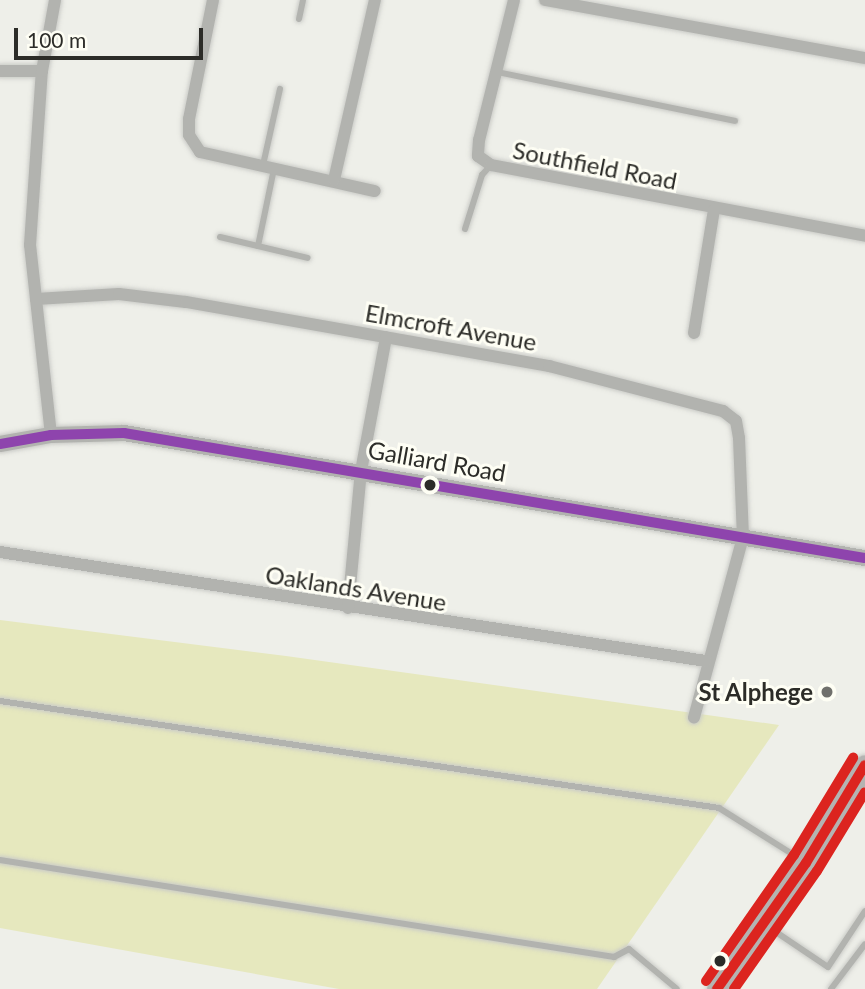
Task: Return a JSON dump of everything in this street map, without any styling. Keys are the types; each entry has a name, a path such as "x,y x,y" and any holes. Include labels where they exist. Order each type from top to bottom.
{"main road":[{"path":"717,989 807,863 862,776"}],"street":[{"path":"51,435 30,245 42,71 55,0"},
{"path":"214,0 190,135 200,152 375,191"},
{"path":"334,180 375,0"},
{"name":"Southfield Road","path":"514,0 478,156 491,165 714,210 865,236"},
{"path":"545,0 865,58"},
{"path":"0,71 42,71"},
{"path":"694,333 714,210"},
{"name":"Elmcroft Avenue","path":"36,299 145,296 550,366 723,411 736,421 743,537"},
{"path":"348,608 361,471 386,337"},
{"name":"Galliard Road","path":"0,444 51,435 124,433 865,558"},
{"path":"694,717 706,661 743,537"},
{"name":"Oaklands Avenue","path":"0,552 348,608 706,661"}],"lane":[{"path":"299,19 303,0"},
{"path":"496,72 735,121"},
{"path":"258,246 280,89"},
{"path":"465,229 482,175 491,165"},
{"path":"220,237 308,258"},
{"path":"0,701 719,808 807,863"},
{"path":"0,860 614,957 629,949 677,989"},
{"path":"765,924 828,967 865,911"},
{"path":"831,989 865,944"}],"green space":[{"path":"0,620 286,656 779,725 597,989 339,989 0,928"}],"transit line":[{"path":"0,444 51,435 124,433 865,558"},
{"path":"706,981 794,855 853,758"},
{"path":"717,989 806,863 865,765"},
{"path":"734,989 817,871 865,792"}],"place":[{"name":"St Alphege","path":"827,692"}]}
